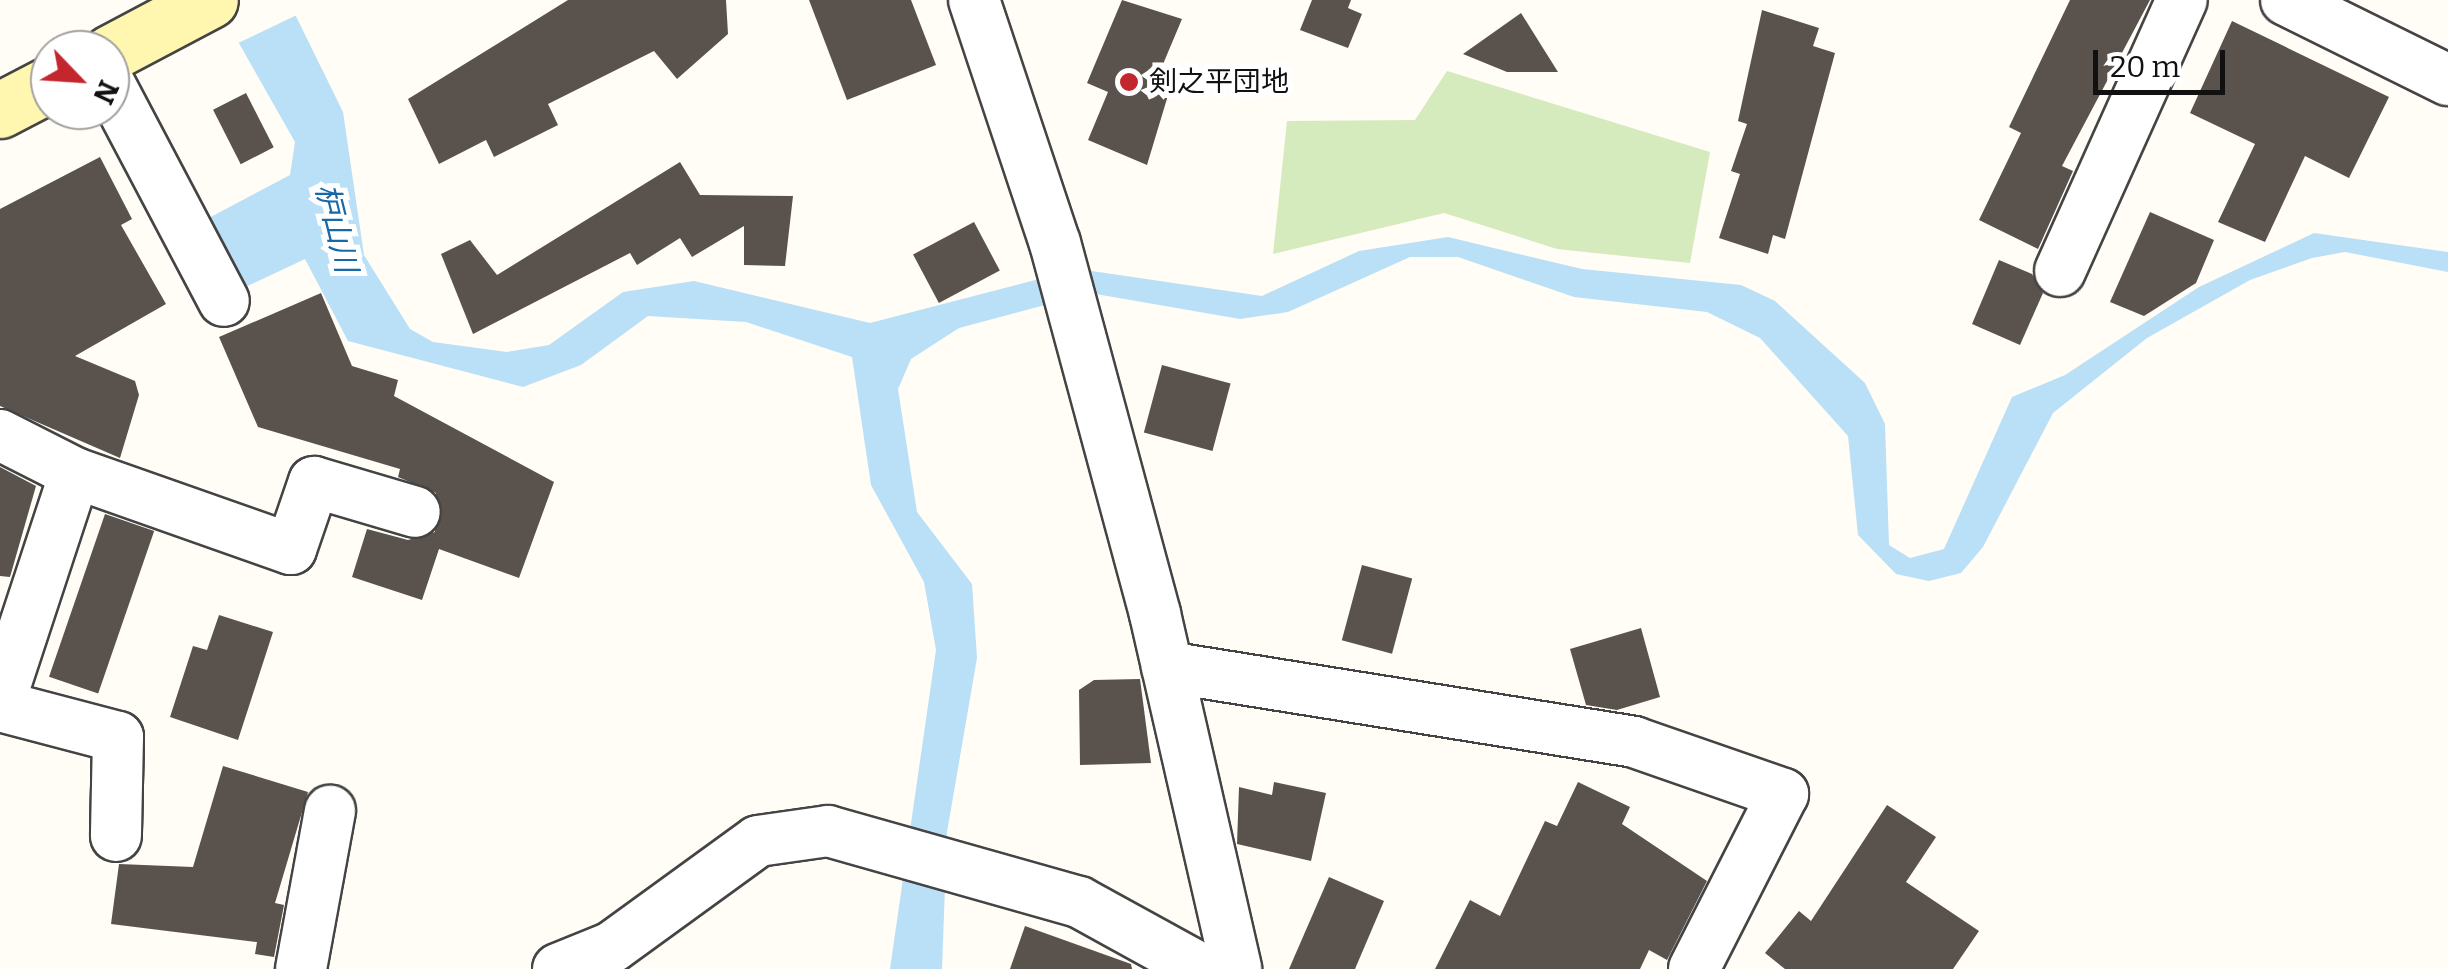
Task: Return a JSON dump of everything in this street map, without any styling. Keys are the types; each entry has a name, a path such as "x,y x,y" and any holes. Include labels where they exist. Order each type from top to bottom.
{"street":[{"path":"130,42 210,0"},
{"path":"974,0 1055,242 1167,667 1236,969"},
{"path":"2060,271 2182,0"},
{"path":"2286,0 2342,12 2448,80"},
{"path":"0,110 30,94"},
{"path":"130,123 224,300"},
{"path":"0,435 75,473 291,549 314,482 416,512"},
{"path":"75,473 0,703 118,738 116,836"},
{"path":"1167,667 1634,742 1783,794 1694,969"},
{"path":"300,969 330,812"},
{"path":"558,969 612,947 758,840 828,831 901,845 1079,902 1201,969"}],"green space":[{"path":"1447,71 1710,152 1690,263 1557,249 1444,213 1273,254 1287,121 1415,120"}],"water":[{"name":"枦山川","path":"288,0 343,112 364,255 410,329 433,342 507,352 549,345 623,292 694,281 870,323 1078,269 1262,296 1359,251 1448,237 1582,269 1741,285 1775,301 1865,383 1885,424 1889,545 1910,558 1944,549 2012,397 2065,375 2199,287 2314,233 2448,252 2448,272 2345,252 2312,258 2250,280 2147,338 2053,413 1983,547 1961,573 1929,581 1896,574 1858,535 1848,436 1760,338 1707,312 1574,297 1458,257 1410,257 1288,312 1240,319 1090,293 959,328 911,359 898,389 917,512 972,584 977,658 947,832 942,969 890,969 936,650 924,582 871,485 852,357 746,322 648,316 581,365 523,387 348,341 305,259 237,291 205,220 290,175 295,142 236,38"}],"pier":[{"path":"217,0 293,0 301,13 234,45"}],"building":[{"path":"568,0 726,0 728,34 677,79 654,51 548,104 558,125 494,157 486,140 439,164 408,99"},
{"path":"809,0 911,0 936,65 847,100"},
{"name":"剣之平団地","path":"1122,0 1182,19 1158,76 1172,82 1147,165 1088,140 1108,92 1087,83"},
{"path":"1312,0 1351,0 1348,8 1362,14 1348,48 1300,30"},
{"path":"2070,0 2150,0 2062,166 2073,171 2038,249 1979,220 2021,133 2009,127"},
{"path":"1762,10 1819,28 1813,46 1835,53 1785,239 1773,235 1768,254 1719,238 1740,174 1731,171 1747,124 1738,121"},
{"path":"1521,13 1558,72 1507,72 1463,54"},
{"path":"2232,21 2389,97 2349,178 2305,156 2265,242 2218,222 2255,144 2190,113"},
{"path":"246,93 274,147 241,164 213,110"},
{"path":"100,157 132,219 121,225 166,304 75,356 135,381 139,395 120,458 0,406 0,209"},
{"path":"680,162 700,195 793,196 785,266 744,265 744,226 692,257 680,238 637,265 630,253 473,334 441,254 470,240 497,275"},
{"path":"2150,212 2214,240 2196,283 2144,316 2110,302"},
{"path":"974,222 1000,271 939,303 913,254"},
{"path":"1999,260 2032,274 2043,293 2020,345 1972,324"},
{"path":"321,293 352,366 398,380 394,396 554,482 519,578 439,549 422,600 352,577 367,529 408,540 435,532 436,493 398,477 400,469 258,427 219,337"},
{"path":"1162,365 1231,383 1212,451 1144,433"},
{"path":"0,467 36,486 10,577 0,576"},
{"path":"105,514 154,531 98,694 49,677"},
{"path":"1362,565 1412,578 1392,654 1342,640"},
{"path":"219,615 273,632 238,740 170,717 193,646 207,650"},
{"path":"1641,628 1660,697 1617,710 1586,705 1570,649"},
{"path":"1140,679 1151,763 1080,765 1079,690 1094,680"},
{"path":"223,766 308,792 275,903 284,905 274,957 255,954 257,942 111,924 119,864 193,867"},
{"path":"1274,782 1326,793 1311,861 1237,844 1239,787 1272,795"},
{"path":"1578,782 1630,807 1622,824 1707,881 1667,960 1649,950 1640,969 1435,969 1470,900 1500,916 1545,821 1557,826"},
{"path":"1887,805 1936,837 1906,882 1979,931 1953,969 1785,969 1765,953 1799,911 1811,921"},
{"path":"1329,877 1384,901 1355,969 1289,969"},
{"path":"1025,926 1131,964 1132,969 1010,969"}],"place":[{"name":"剣之平団地","path":"1129,82"}]}
